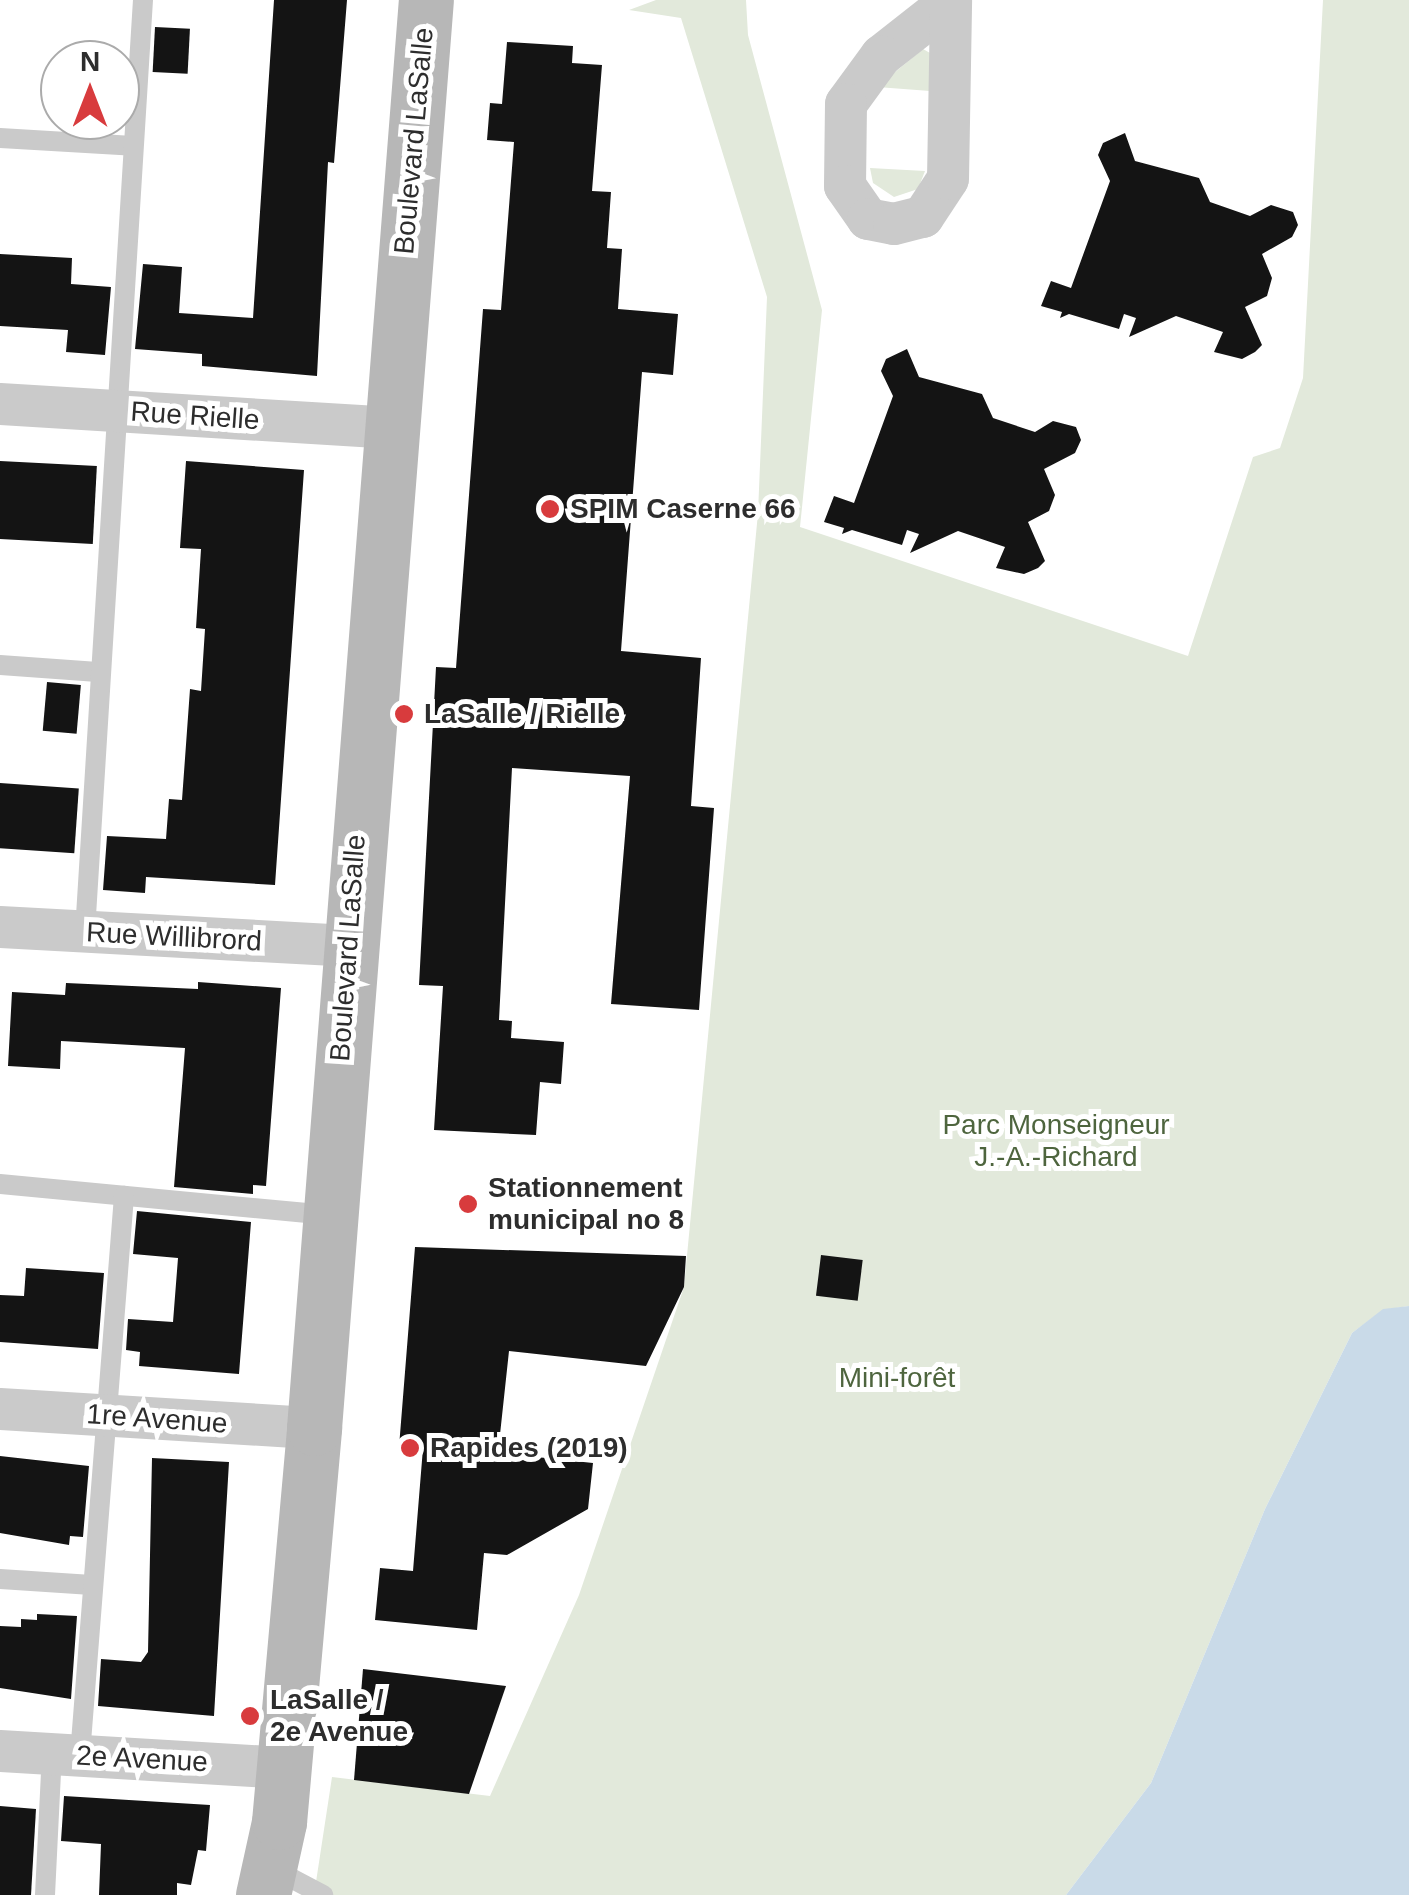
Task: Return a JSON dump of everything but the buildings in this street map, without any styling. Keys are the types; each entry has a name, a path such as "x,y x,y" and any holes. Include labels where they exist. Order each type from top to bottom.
{"main road":[{"name":"Boulevard LaSalle","path":"266,1881 284,1768 314,1428 348,946 426,0"}],"street":[{"path":"951,0 948,178 923,217 894,224 868,219 845,186 846,104 881,56 951,0"},
{"name":"Rue Rielle","path":"0,404 390,428"},
{"name":"Rue Willibrord","path":"0,926 348,946"},
{"name":"1re Avenue","path":"0,1409 314,1428"},
{"name":"2e Avenue","path":"0,1751 284,1768"}],"lane":[{"path":"85,932 98,672 144,0"},
{"path":"0,138 132,146"},
{"path":"0,666 98,672"},
{"path":"0,1184 329,1215"},
{"path":"45,1895 92,1585 109,1416 124,1196"},
{"path":"0,1579 92,1585"},
{"path":"266,1881 323,1895"}],"green space":[{"name":"Parc Monseigneur J.-A.-Richard","path":"656,0 746,0 748,35 822,310 800,527 1188,656 1253,457 1280,448 1303,378 1323,0 1409,0 1409,1306 1383,1310 1352,1333 1265,1509 1151,1783 1066,1895 314,1895 332,1777 490,1796 579,1595 684,1287 758,513 767,297 681,18 629,10"},
{"path":"923,49 930,53 930,91 877,87"},
{"path":"870,168 925,171 918,189 894,197 873,183"}],"water":[{"path":"1409,1306 1409,1895 1066,1895 1151,1783 1265,1509 1352,1333 1383,1309"}],"place":[{"name":"SPIM Caserne 66","path":"550,509"},
{"name":"LaSalle / Rielle","path":"404,714"},
{"name":"Stationnement municipal no 8","path":"468,1204"},
{"name":"Rapides (2019)","path":"410,1448"},
{"name":"LaSalle / 2e Avenue","path":"250,1716"}],"park label":[{"name":"Mini-forêt","path":"897,1378"}]}
